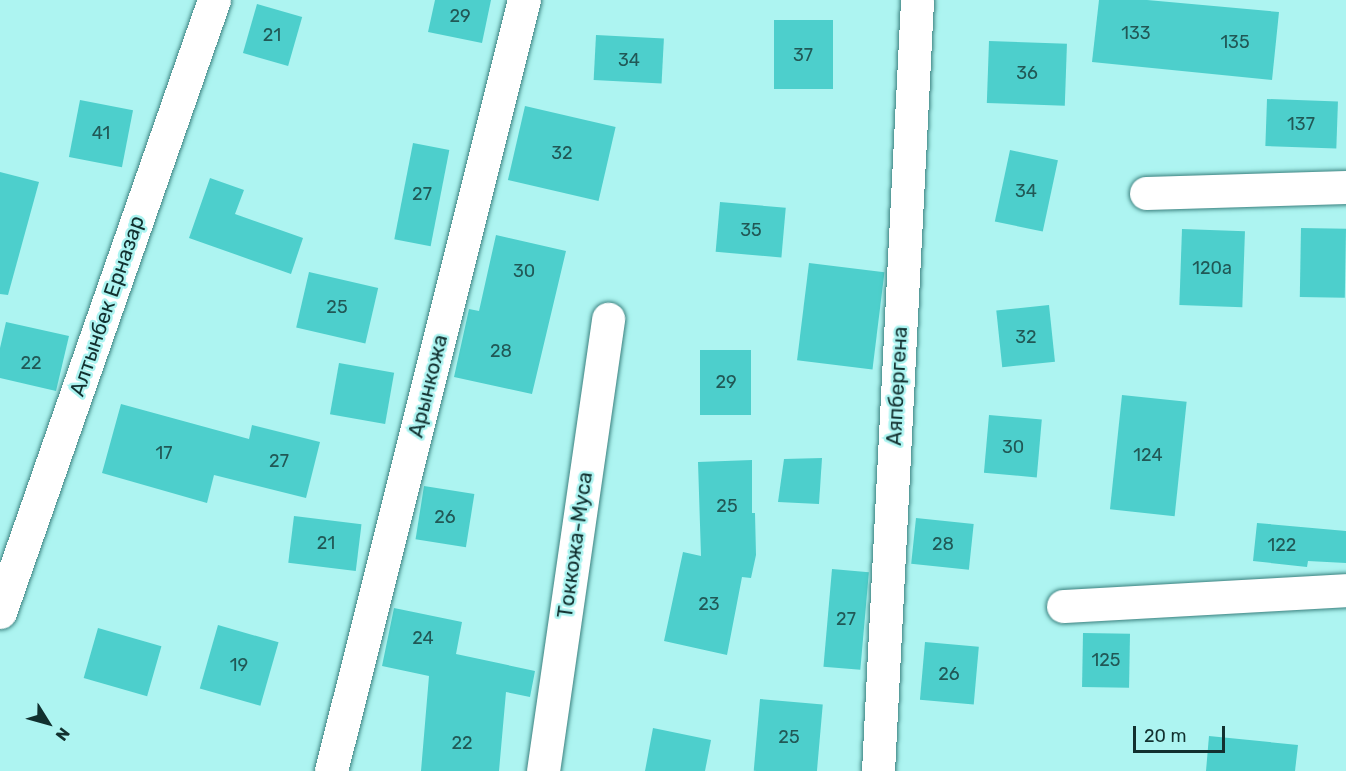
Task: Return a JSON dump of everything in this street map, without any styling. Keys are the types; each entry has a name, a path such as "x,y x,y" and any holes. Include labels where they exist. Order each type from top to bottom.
{"street":[{"name":"Алтынбек Ерназар","path":"0,612 214,0"},
{"name":"Арынкожа","path":"331,771 524,0"},
{"name":"Аяпбергена","path":"878,771 917,0"},
{"path":"1146,193 1346,187"},
{"name":"Токкожа-Муса","path":"543,771 608,319"},
{"path":"1063,606 1346,590"}],"building":[{"path":"435,0 491,0 482,43 428,32"},
{"path":"1099,0 1147,0 1279,12 1272,80 1092,62"},
{"path":"257,4 302,17 288,66 243,53"},
{"path":"774,20 833,20 833,89 774,89"},
{"path":"596,35 664,39 662,83 594,80"},
{"path":"989,41 1067,44 1065,106 987,103"},
{"path":"1267,99 1338,101 1336,148 1265,146"},
{"path":"80,100 133,110 122,167 69,157"},
{"path":"525,106 616,127 599,201 508,180"},
{"path":"413,143 449,150 431,246 394,239"},
{"path":"1010,150 1058,160 1043,232 995,221"},
{"path":"0,172 39,182 8,295 0,294"},
{"path":"210,178 244,190 235,214 303,238 291,274 189,238"},
{"path":"720,202 786,208 781,258 716,252"},
{"path":"1301,228 1346,229 1345,298 1300,297"},
{"path":"1182,229 1245,231 1242,307 1179,305"},
{"path":"496,235 566,251 532,394 454,377 469,309 479,311"},
{"path":"809,263 884,272 872,370 797,360"},
{"path":"309,272 378,288 365,344 296,328"},
{"path":"1049,305 1055,362 1002,367 996,311"},
{"path":"6,322 69,336 56,391 0,378 0,348"},
{"path":"700,350 751,350 751,415 700,415"},
{"path":"339,363 394,373 385,424 330,414"},
{"path":"1122,395 1187,402 1175,516 1110,509"},
{"path":"121,404 249,439 252,425 320,442 306,498 214,475 207,503 102,473"},
{"path":"989,415 1042,420 1037,477 984,473"},
{"path":"822,458 819,504 778,502 784,459"},
{"path":"752,460 752,513 755,513 756,555 751,578 742,577 727,655 664,641 683,552 701,556 698,462"},
{"path":"424,486 474,494 466,547 416,539"},
{"path":"294,516 361,524 356,571 288,563"},
{"path":"916,518 974,524 969,570 911,564"},
{"path":"1257,523 1346,531 1346,563 1308,561 1307,567 1253,561"},
{"path":"832,569 869,572 860,670 823,667"},
{"path":"394,608 462,622 456,654 535,671 530,697 506,692 499,771 421,771 429,676 382,666"},
{"path":"218,625 279,642 260,706 200,688"},
{"path":"98,628 161,646 147,696 84,678"},
{"path":"1083,633 1130,634 1129,688 1082,687"},
{"path":"925,642 979,647 974,704 920,700"},
{"path":"760,699 823,704 817,771 754,771"},
{"path":"653,728 711,740 705,771 645,771"},
{"path":"1209,736 1298,745 1295,771 1206,771"}]}
